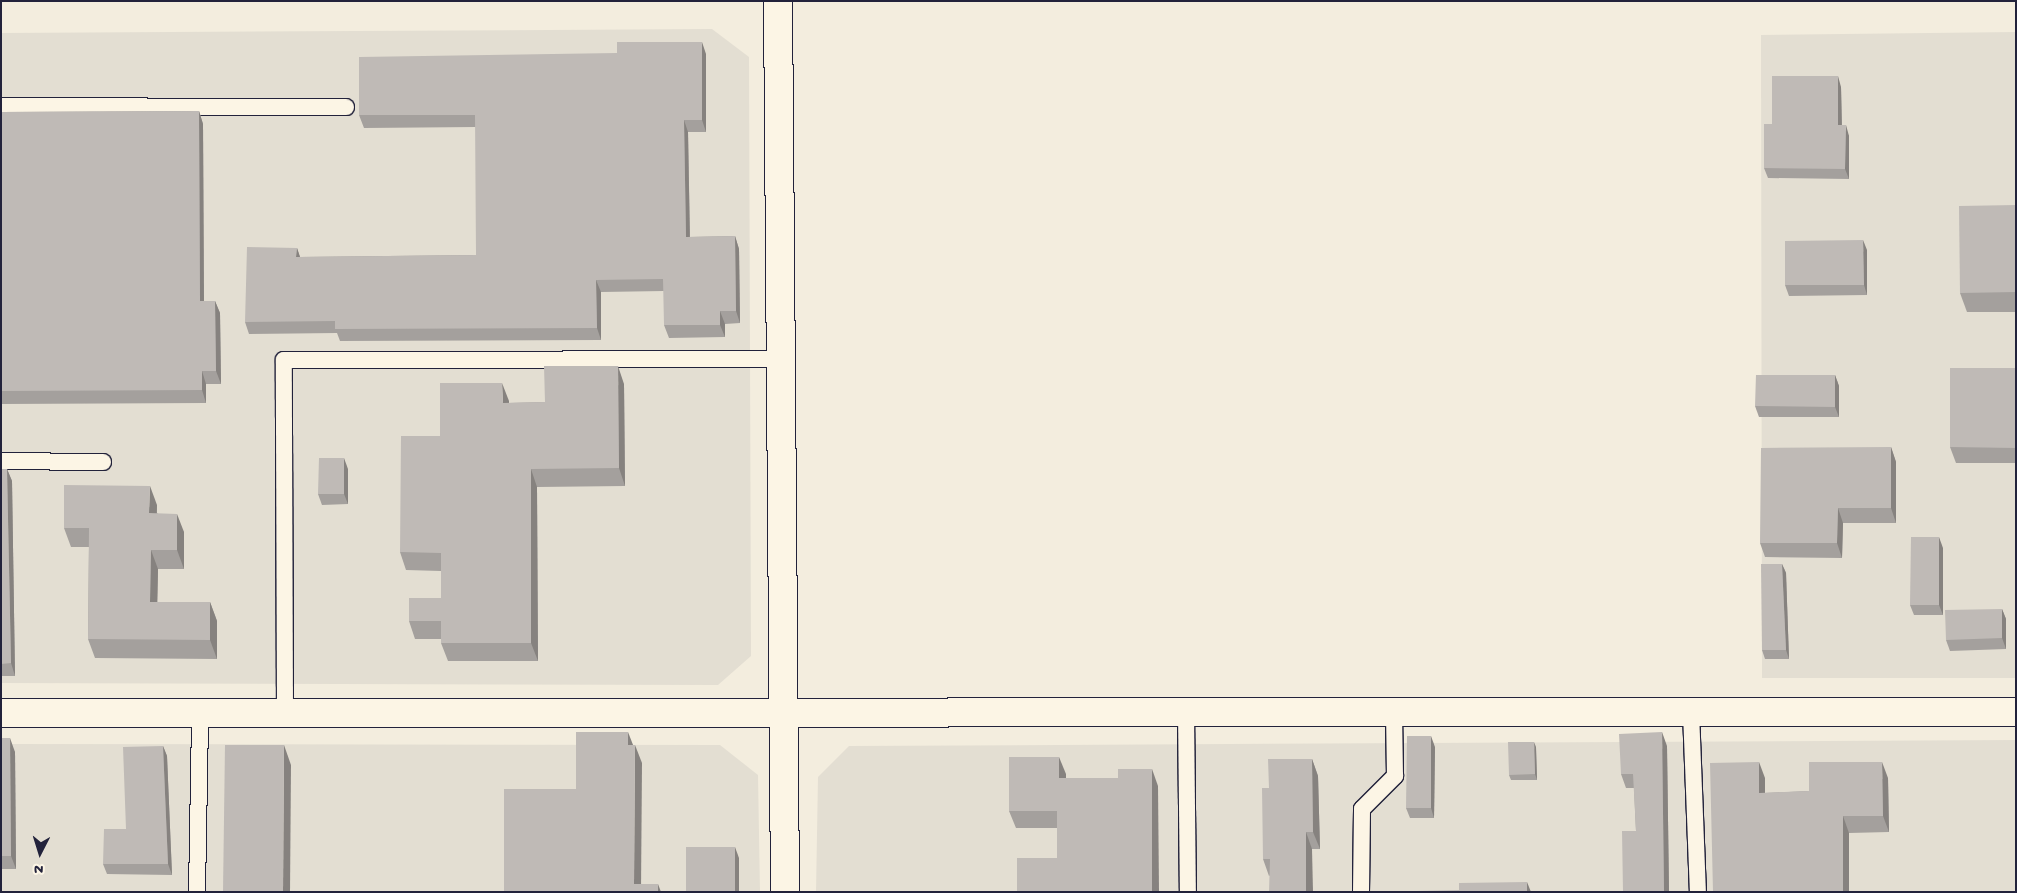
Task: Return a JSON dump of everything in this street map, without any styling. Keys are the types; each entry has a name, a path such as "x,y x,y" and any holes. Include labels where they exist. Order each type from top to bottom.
{"street":[{"path":"778,1 785,892"},
{"path":"1,713 784,711 2016,712"}],"lane":[{"path":"1,106 346,107"},
{"path":"285,712 284,360 781,359"},
{"path":"1,461 103,462"},
{"path":"1186,711 1188,892"},
{"path":"197,892 200,712"},
{"path":"1361,892 1362,809 1395,776 1394,712"},
{"path":"1691,712 1698,892"}],"shaded area":[{"path":"712,29 749,57 751,656 718,685 1,683 1,33"},
{"path":"2016,32 2016,678 1762,678 1761,35"},
{"path":"2016,740 2016,892 816,892 818,777 849,746"},
{"path":"1,744 720,745 758,775 760,892 1,892"}],"building":[{"path":"617,42 702,42 702,120 684,120 686,237 735,236 736,311 720,311 720,325 664,325 663,279 596,280 597,328 335,329 335,321 245,322 247,247 297,248 296,257 476,255 475,115 359,115 359,57 617,53"},
{"path":"1772,76 1838,76 1838,125 1846,125 1845,169 1764,168 1764,124 1772,124"},
{"path":"199,111 200,301 215,301 216,371 202,371 202,390 1,391 1,112"},
{"path":"2016,205 2016,292 1960,293 1959,206"},
{"path":"1863,240 1864,285 1785,285 1785,241"},
{"path":"544,366 618,366 619,468 531,469 531,643 441,643 441,621 409,621 409,598 441,598 441,553 400,552 401,436 440,436 440,383 502,383 503,403 545,402"},
{"path":"1950,368 2016,368 2016,448 1950,447"},
{"path":"1756,375 1835,375 1835,407 1755,406"},
{"path":"1891,447 1891,508 1838,508 1837,543 1760,543 1761,448"},
{"path":"319,458 344,458 344,494 318,494"},
{"path":"1,469 7,469 11,663 1,664"},
{"path":"64,485 150,486 149,513 177,514 177,550 151,550 150,602 210,602 210,640 88,639 89,528 64,528"},
{"path":"1911,537 1939,537 1939,605 1910,605"},
{"path":"1761,564 1782,564 1786,650 1762,650"},
{"path":"2002,609 2002,638 1946,640 1945,610"},
{"path":"576,732 628,732 628,745 635,745 634,884 658,884 658,892 504,892 504,789 576,789"},
{"path":"1662,732 1664,892 1623,892 1622,831 1636,831 1633,774 1621,774 1619,734"},
{"path":"1407,736 1431,736 1431,808 1406,808"},
{"path":"1,738 10,738 11,856 1,856"},
{"path":"1508,742 1534,742 1535,774 1509,775"},
{"path":"225,745 284,745 283,892 223,892"},
{"path":"163,746 168,864 103,864 104,829 126,829 123,747"},
{"path":"1009,757 1059,757 1059,778 1118,778 1118,769 1152,769 1152,892 1017,892 1017,858 1057,858 1057,811 1009,811"},
{"path":"1268,759 1312,759 1313,832 1306,832 1306,892 1269,892 1270,859 1263,859 1262,788 1269,788"},
{"path":"1759,762 1759,793 1809,791 1809,762 1882,762 1883,816 1843,816 1843,892 1713,892 1710,763"},
{"path":"686,847 735,847 735,892 686,892"},
{"path":"1527,882 1527,892 1416,892 1459,890 1459,883"}]}
